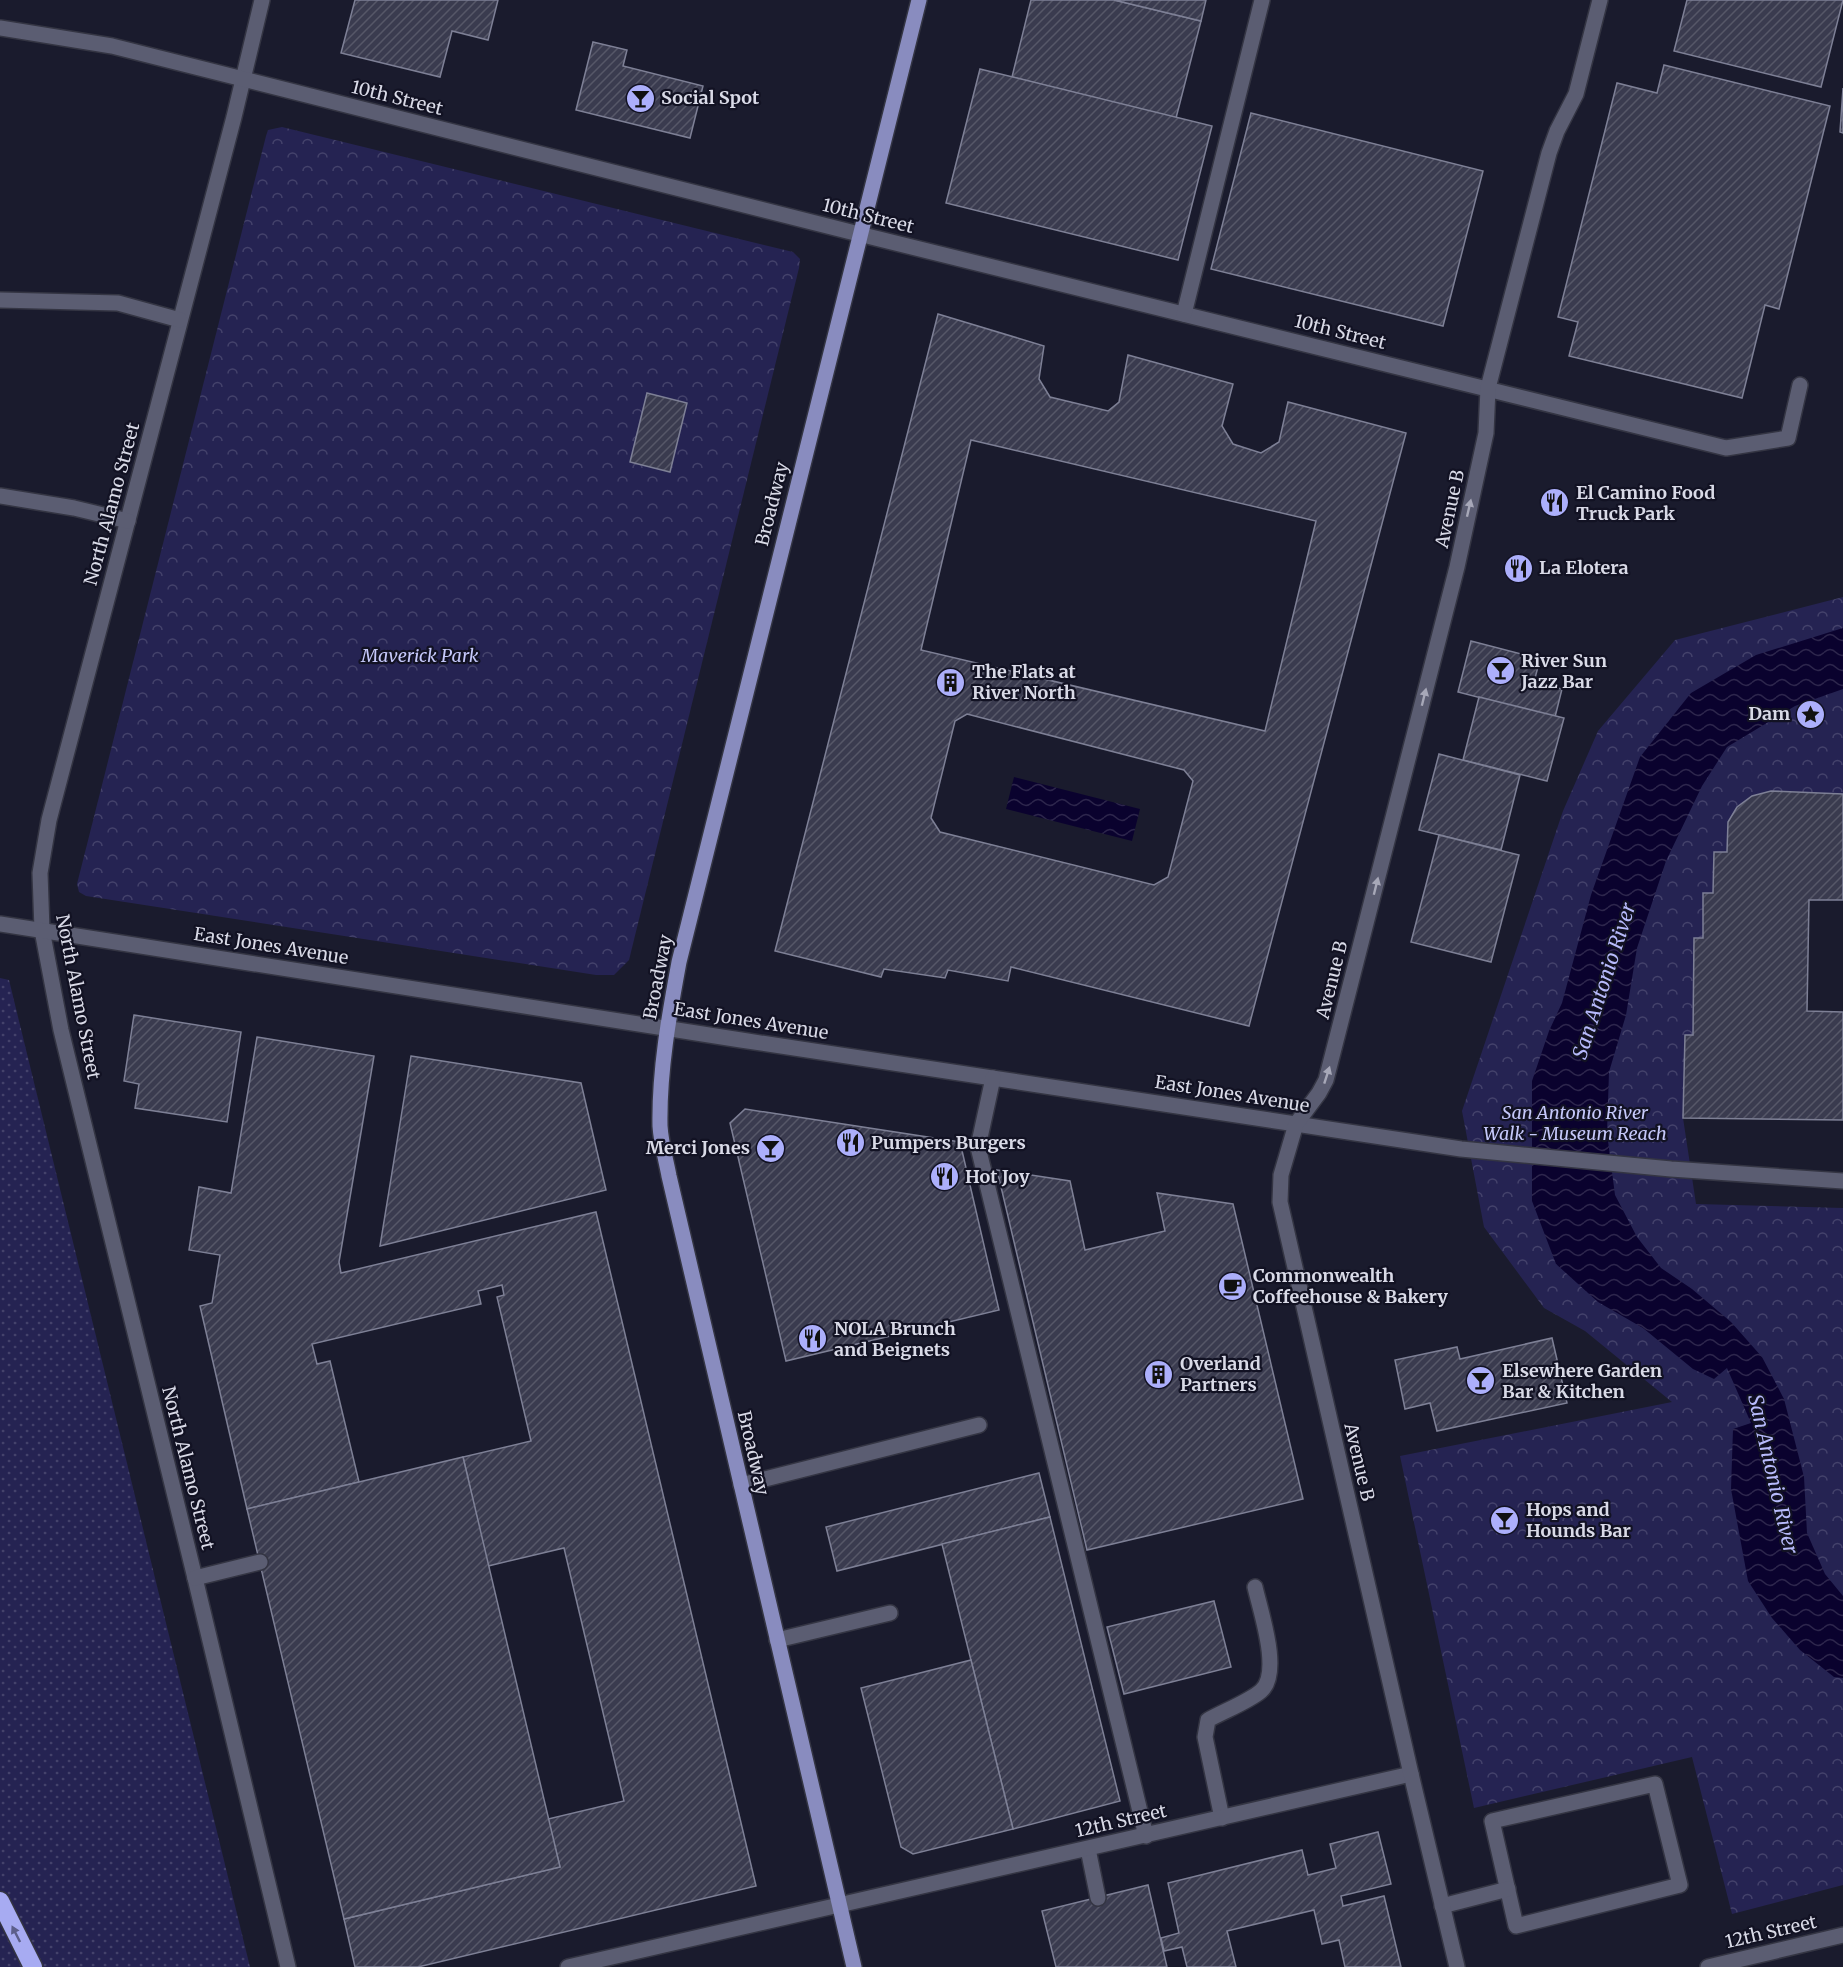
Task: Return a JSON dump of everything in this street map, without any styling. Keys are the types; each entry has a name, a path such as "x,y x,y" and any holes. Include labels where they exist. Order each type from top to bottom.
{"highway":[{"path":"0,1901 33,1967"}],"main road":[{"name":"Broadway","path":"854,1967 669,1176 660,1129 667,1028 679,962 919,0"}],"street":[{"name":"North Alamo Street","path":"262,0 49,820 40,873 42,930 61,1030 288,1967"},
{"path":"1184,314 1262,0"},
{"name":"Avenue B","path":"1457,1967 1280,1202 1281,1175 1296,1124 1320,1093 1326,1080 1457,567 1486,433 1488,388 1549,153 1557,131 1576,94 1600,0"},
{"name":"10th Street","path":"0,28 112,46 859,234 1726,448 1788,438 1800,386"},
{"path":"0,300 118,303 180,320"},
{"path":"0,496 74,508 128,521"},
{"name":"East Jones Avenue","path":"0,924 1461,1149 1671,1169 1843,1181"},
{"path":"993,1078 978,1147 1146,1836"},
{"path":"741,1485 979,1425"},
{"path":"195,1578 260,1562"},
{"path":"1222,1818 1205,1737 1208,1720 1263,1690 1269,1679 1271,1660 1255,1587"},
{"path":"777,1640 890,1612"},
{"name":"12th Street","path":"568,1967 1411,1774"},
{"path":"1654,1784 1680,1885 1516,1926 1508,1889 1491,1821 1654,1784"},
{"path":"1088,1849 1098,1898"},
{"path":"1442,1906 1508,1889"},
{"name":"12th Street","path":"1708,1967 1843,1935"}],"green space":[{"name":"Maverick Park","path":"282,127 793,252 800,259 629,960 614,975 596,975 86,896 79,892 77,884 266,136 268,130"},
{"name":"San Antonio River Walk - Museum Reach","path":"1843,597 1843,794 1771,791 1752,796 1737,807 1727,852 1714,852 1713,893 1703,894 1703,938 1694,939 1693,1035 1685,1035 1683,1118 1696,1204 1843,1208 1843,1885 1732,1914 1692,1757 1474,1808 1400,1456 1672,1402 1585,1331 1544,1308 1484,1227 1462,1111 1563,811 1598,731 1675,640"},
{"path":"0,978 9,980 250,1967 0,1967"}],"water":[{"name":"San Antonio River","path":"1843,628 1843,689 1795,706 1727,747 1702,786 1666,861 1637,948 1626,1015 1609,1072 1607,1133 1615,1195 1637,1237 1661,1268 1692,1289 1731,1322 1762,1357 1784,1399 1804,1477 1807,1533 1825,1574 1843,1596 1843,1678 1834,1677 1800,1650 1772,1618 1748,1581 1731,1489 1733,1429 1751,1423 1727,1368 1714,1379 1693,1369 1643,1328 1598,1302 1556,1264 1532,1201 1532,1081 1549,1031 1562,1003 1591,895 1640,757 1691,693 1756,655"},
{"path":"1014,777 1140,809 1132,841 1006,809"}],"building":[{"path":"355,0 498,0 488,40 452,31 440,77 341,53"},
{"path":"1031,0 1114,0 1201,21 1176,118 1012,77"},
{"path":"1114,0 1206,0 1201,21"},
{"path":"1687,0 1843,0 1821,87 1674,51"},
{"name":"Social Spot","path":"593,42 627,50 623,66 703,86 690,138 576,110"},
{"path":"1664,65 1830,106 1779,309 1765,305 1742,398 1569,356 1578,322 1558,317 1617,83 1657,93"},
{"path":"980,69 1212,126 1178,260 946,203"},
{"path":"1843,88 1843,133 1840,132"},
{"path":"1251,113 1483,171 1443,326 1211,269"},
{"name":"The Flats at River North","path":"938,314 1044,346 1039,379 1050,397 1108,411 1119,402 1128,355 1233,384 1222,426 1233,444 1261,453 1279,442 1288,402 1406,433 1249,1026 1011,967 1008,981 948,970 945,978 884,969 881,977 775,951","holes":["971,440 1316,521 1265,731 921,650","967,714 1184,770 1193,781 1168,877 1154,885 940,832 931,818 955,721"]},
{"path":"647,393 687,403 670,472 630,462"},
{"name":"River Sun Jazz Bar","path":"1471,641 1540,659 1534,682 1562,689 1555,717 1458,692"},
{"path":"1479,697 1564,718 1547,781 1463,760"},
{"path":"1439,754 1520,775 1501,850 1419,830"},
{"path":"1771,791 1843,794 1843,900 1809,900 1807,1011 1843,1012 1843,1120 1683,1118 1685,1035 1693,1035 1694,938 1703,938 1703,893 1713,893 1714,852 1727,852 1728,822 1737,807 1752,796"},
{"path":"1439,835 1519,855 1491,962 1411,942"},
{"path":"134,1015 241,1032 227,1122 135,1108 139,1084 124,1081"},
{"path":"257,1037 374,1056 339,1262 341,1273 596,1212 756,1886 418,1967 355,1967 344,1919 560,1867 548,1819 624,1801 564,1548 488,1566 463,1457 531,1441 497,1297 504,1295 502,1285 478,1291 481,1304 312,1344 317,1364 330,1361 359,1482 247,1509 200,1306 212,1303 220,1255 189,1250 199,1187 231,1193"},
{"path":"411,1056 581,1083 606,1190 380,1246"},
{"path":"745,1109 960,1142 999,1310 786,1361 730,1123"},
{"name":"Overland Partners","path":"997,1170 1070,1181 1085,1250 1165,1231 1157,1193 1233,1204 1303,1499 1087,1550"},
{"name":"Elsewhere Garden Bar & Kitchen","path":"1552,1338 1567,1403 1437,1431 1430,1403 1405,1409 1395,1360 1457,1347 1460,1359"},
{"path":"463,1457 560,1867 344,1919 247,1509"},
{"path":"1039,1473 1050,1517 837,1571 826,1527"},
{"path":"1050,1517 1120,1801 1013,1829 942,1544"},
{"path":"1214,1601 1231,1667 1124,1694 1107,1627"},
{"path":"971,1660 1013,1829 913,1854 901,1847 861,1688"},
{"path":"1378,1832 1391,1884 1341,1896 1343,1906 1384,1896 1401,1967 1345,1967 1339,1940 1322,1944 1314,1910 1227,1931 1236,1967 1187,1967 1182,1947 1164,1951 1161,1938 1179,1933 1168,1883 1302,1850 1308,1875 1336,1868 1330,1844"},
{"path":"1148,1885 1167,1967 1056,1967 1042,1911"}],"place":[{"name":"Social Spot","path":"640,98"},
{"name":"El Camino Food Truck Park","path":"1555,503"},
{"name":"La Elotera","path":"1518,568"},
{"name":"River Sun Jazz Bar","path":"1500,671"},
{"name":"The Flats at River North","path":"951,682"},
{"name":"Dam","path":"1811,714"},
{"name":"Pumpers Burgers","path":"850,1143"},
{"name":"Merci Jones","path":"771,1148"},
{"name":"Hot Joy","path":"944,1177"},
{"name":"Commonwealth Coffeehouse & Bakery","path":"1232,1286"},
{"name":"NOLA Brunch and Beignets","path":"813,1339"},
{"name":"Overland Partners","path":"1159,1374"},
{"name":"Elsewhere Garden Bar & Kitchen","path":"1481,1381"},
{"name":"Hops and Hounds Bar","path":"1505,1520"}]}
